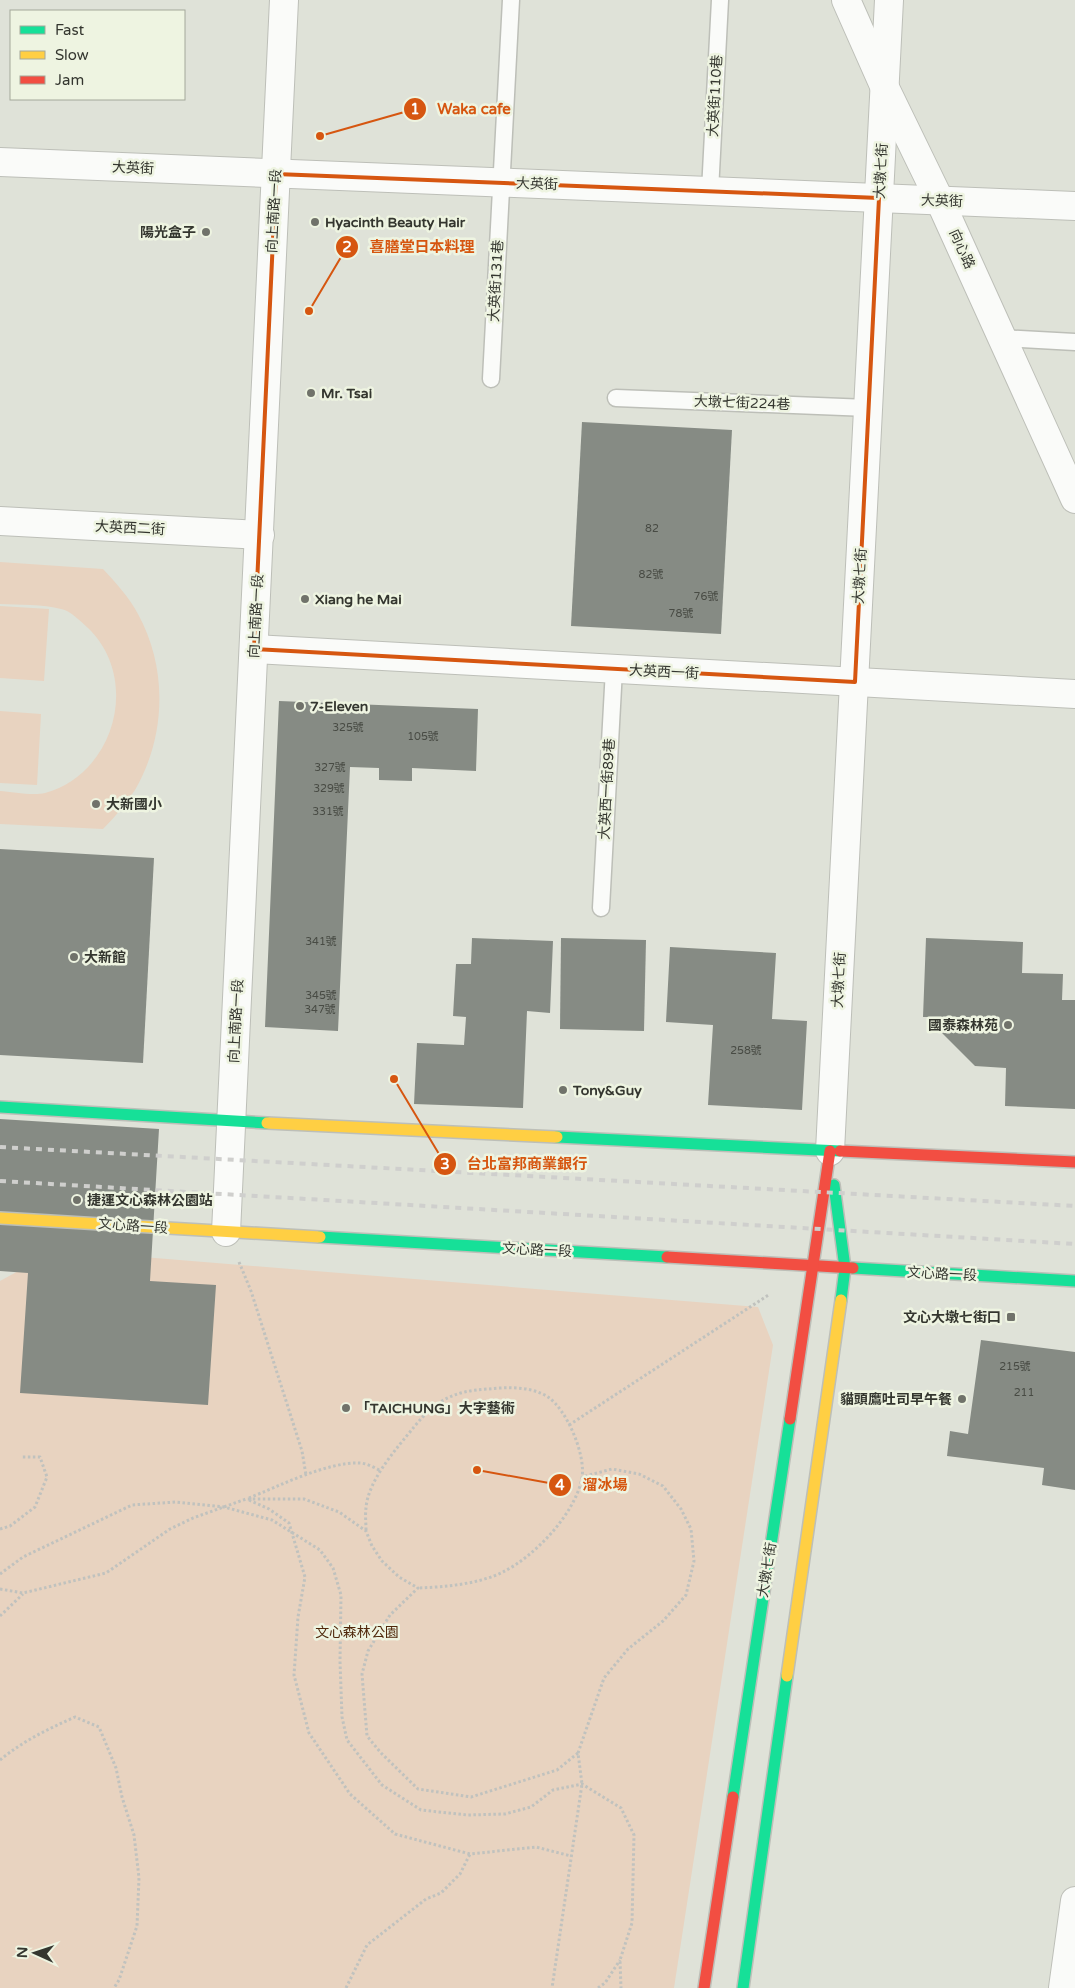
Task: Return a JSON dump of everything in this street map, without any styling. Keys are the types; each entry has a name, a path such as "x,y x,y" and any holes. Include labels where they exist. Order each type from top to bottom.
{"main road":[{"path":"0,1107 231,1121 1075,1162"},
{"name":"大墩七街","path":"704,1988 830,1151"},
{"name":"大墩七街","path":"742,1988 845,1268 830,1151"},
{"name":"文心路一段","path":"0,1218 1075,1281"}],"street":[{"name":"向上南路一段","path":"226,1232 284,0"},
{"name":"向心路","path":"846,0 885,88 940,201 1075,499"},
{"name":"大墩七街","path":"830,1151 889,0"},
{"name":"大英街","path":"0,162 1075,206"},
{"name":"大英西二街","path":"0,521 260,535"},
{"name":"大英西一街","path":"254,650 1075,694"},
{"path":"1063,1988 1075,1901"}],"lane":[{"name":"大英街131巷","path":"491,379 511,0"},
{"name":"大英街110巷","path":"710,192 720,0"},
{"path":"1001,338 1075,342"},
{"name":"大墩七街224巷","path":"616,398 868,408"},
{"name":"大英西一街89巷","path":"601,908 614,669"}],"path":[{"path":"226,1232 251,1291 302,1451 306,1476"},
{"path":"569,1425 772,1293"},
{"path":"511,1388 531,1390 548,1397 569,1425 574,1434 580,1456 582,1477 576,1496 566,1515 550,1535 516,1564 502,1572 485,1578 451,1586 418,1588 399,1577 382,1561 372,1546 366,1531 366,1506 374,1482 402,1441 426,1412 441,1401 474,1390 511,1388"},
{"path":"0,1529 10,1526 35,1508 47,1477 40,1457 22,1457"},
{"path":"0,1589 23,1593 106,1573 170,1529 306,1476 343,1464 362,1463 381,1471"},
{"path":"552,1988 582,1784 578,1753 604,1678 628,1649 663,1621 686,1595 694,1561 691,1529 681,1509 663,1486 639,1474 612,1469 582,1477"},
{"path":"246,1499 304,1499 339,1512 366,1531"},
{"path":"246,1499 269,1509 289,1523 305,1577 298,1617 294,1675 309,1733 350,1794 395,1834 470,1854 536,1847 571,1856"},
{"path":"0,1574 23,1557 132,1505 176,1502 224,1507 272,1520 320,1550 333,1568 341,1595 340,1670 342,1717 347,1740 382,1785 421,1810 467,1814 505,1814 531,1807 553,1790 582,1784 621,1808 634,1835 632,1923 620,1960 605,1983 598,1988"},
{"path":"418,1588 390,1614 368,1651 362,1674 368,1736 381,1753 418,1789 471,1797 558,1770 578,1753"},
{"path":"0,1616 23,1593"},
{"path":"0,1760 23,1743 75,1717 99,1727 116,1768 122,1797 134,1835 139,1878 136,1926 119,1980 114,1988"},
{"path":"346,1988 366,1946 426,1899 441,1894 460,1874 470,1854"},
{"path":"620,1960 621,1988"}],"highlighted area":[{"path":"276,174 879,198 855,682 254,649"}],"green space":[{"path":"0,562 103,569 131,602 148,635 155,657 159,702 153,747 135,790 103,829 0,824 0,791 29,794 45,793 69,783 89,766 103,746 113,722 116,698 113,673 104,649 88,628 75,617 65,610 54,607 0,604"},
{"path":"0,606 49,609 44,681 0,678"},
{"path":"0,711 41,714 37,785 0,783"},
{"name":"文心森林公園","path":"57,1250 758,1307 773,1345 674,1988 0,1988 0,1281"}],"building":[{"path":"582,422 732,430 721,634 571,626"},
{"path":"279,701 478,709 476,771 412,768 412,781 379,780 379,768 350,767 338,1031 265,1027"},
{"name":"大新館","path":"0,849 154,858 143,1063 0,1055"},
{"path":"472,938 553,941 550,1013 527,1011 523,1108 414,1104 417,1043 464,1045 466,1017 453,1016 456,964 471,964"},
{"path":"561,938 646,940 644,1031 560,1029"},
{"name":"國泰森林苑","path":"926,938 1023,942 1022,973 1063,974 1062,1000 1075,1000 1075,1109 1005,1106 1006,1068 975,1066 942,1033 939,1017 923,1017"},
{"path":"670,947 776,953 772,1019 807,1021 802,1110 708,1105 713,1025 666,1022"},
{"path":"0,1119 159,1129 150,1281 216,1285 208,1405 20,1393 28,1273 0,1271"},
{"path":"981,1340 1075,1352 1075,1490 1042,1485 1044,1468 947,1456 950,1431 968,1434"}],"railway":[{"path":"0,1147 1075,1206"},
{"path":"0,1181 1075,1244"}],"traffic: fast":[{"path":"0,1107 267,1123"},
{"path":"557,1137 840,1151"},
{"path":"834,1185 845,1268 841,1300"},
{"path":"320,1237 667,1257"},
{"path":"853,1268 1075,1281"},
{"path":"733,1797 790,1419"},
{"path":"743,1988 787,1676"}],"traffic: slow":[{"path":"267,1123 557,1137"},
{"path":"0,1218 320,1237"},
{"path":"787,1676 841,1300"}],"traffic: jam":[{"path":"790,1419 830,1151"},
{"path":"840,1151 1075,1162"},
{"path":"667,1257 853,1268"},
{"path":"704,1988 733,1797"}],"place":[{"name":"Waka cafe","path":"320,136"},
{"name":"Hyacinth Beauty Hair","path":"315,222"},
{"name":"陽光盒子","path":"206,232"},
{"name":"喜膳堂日本料理","path":"309,311"},
{"name":"Mr. Tsai","path":"311,393"},
{"name":"Xiang he Mai","path":"305,599"},
{"name":"7-Eleven","path":"300,706"},
{"name":"大新國小","path":"96,804"},
{"name":"大新館","path":"74,957"},
{"name":"國泰森林苑","path":"1008,1025"},
{"name":"台北富邦商業銀行","path":"394,1079"},
{"name":"Tony&Guy","path":"563,1090"},
{"name":"捷運文心森林公園站","path":"77,1200"},
{"name":"文心大墩七街口","path":"1011,1317"},
{"name":"貓頭鷹吐司早午餐","path":"962,1399"},
{"name":"「TAICHUNG」大字藝術","path":"346,1408"},
{"name":"溜冰場","path":"477,1470"}]}
